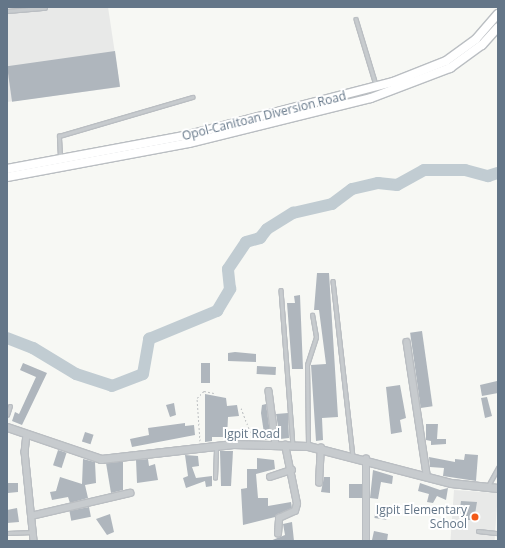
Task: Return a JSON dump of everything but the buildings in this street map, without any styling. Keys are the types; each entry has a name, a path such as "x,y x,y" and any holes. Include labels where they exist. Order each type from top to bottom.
{"main road":[{"name":"Opol-Canitoan Diversion Road","path":"7,169 60,157 188,135 376,88 446,61 476,39 498,14"},
{"name":"Opol-Canitoan Diversion Road","path":"7,177 189,143 371,98 450,68 482,45 498,27"}],"street":[{"path":"407,342 427,475"},
{"path":"269,391 276,445"},
{"name":"Igpit Road","path":"7,428 101,459 216,445 308,446 427,475 486,488 498,488"},
{"path":"27,434 31,516 34,541"},
{"path":"278,534 279,518 296,509 292,470 285,445"},
{"path":"319,482 321,448"},
{"path":"366,459 366,541"},
{"path":"270,477 292,470"},
{"path":"31,516 130,493"}],"lane":[{"path":"7,11 45,8"},
{"path":"356,18 376,88"},
{"path":"60,157 59,136 192,96"},
{"path":"334,281 353,456"},
{"path":"281,290 293,445"},
{"path":"308,446 307,365 316,337 312,315"},
{"path":"7,415 10,406"},
{"path":"215,478 216,445"},
{"path":"486,488 498,468"},
{"path":"478,531 498,533"},
{"path":"7,533 33,532"}],"path":[{"path":"201,447 196,398 204,391 214,393"},
{"path":"241,408 253,445"}],"shaded area":[{"path":"7,7 108,7 120,87 7,102"},
{"name":"Igpit Elementary School","path":"454,490 498,493 495,541 450,541"}],"waterway":[{"path":"7,338 33,348 76,374 112,386 143,374 149,339 217,311 230,289 228,269 246,242 260,238 267,229 293,213 332,204 352,189 378,183 397,185 424,170 465,170 488,176 498,173"}],"place":[{"name":"Igpit Elementary School","path":"475,517"}]}
